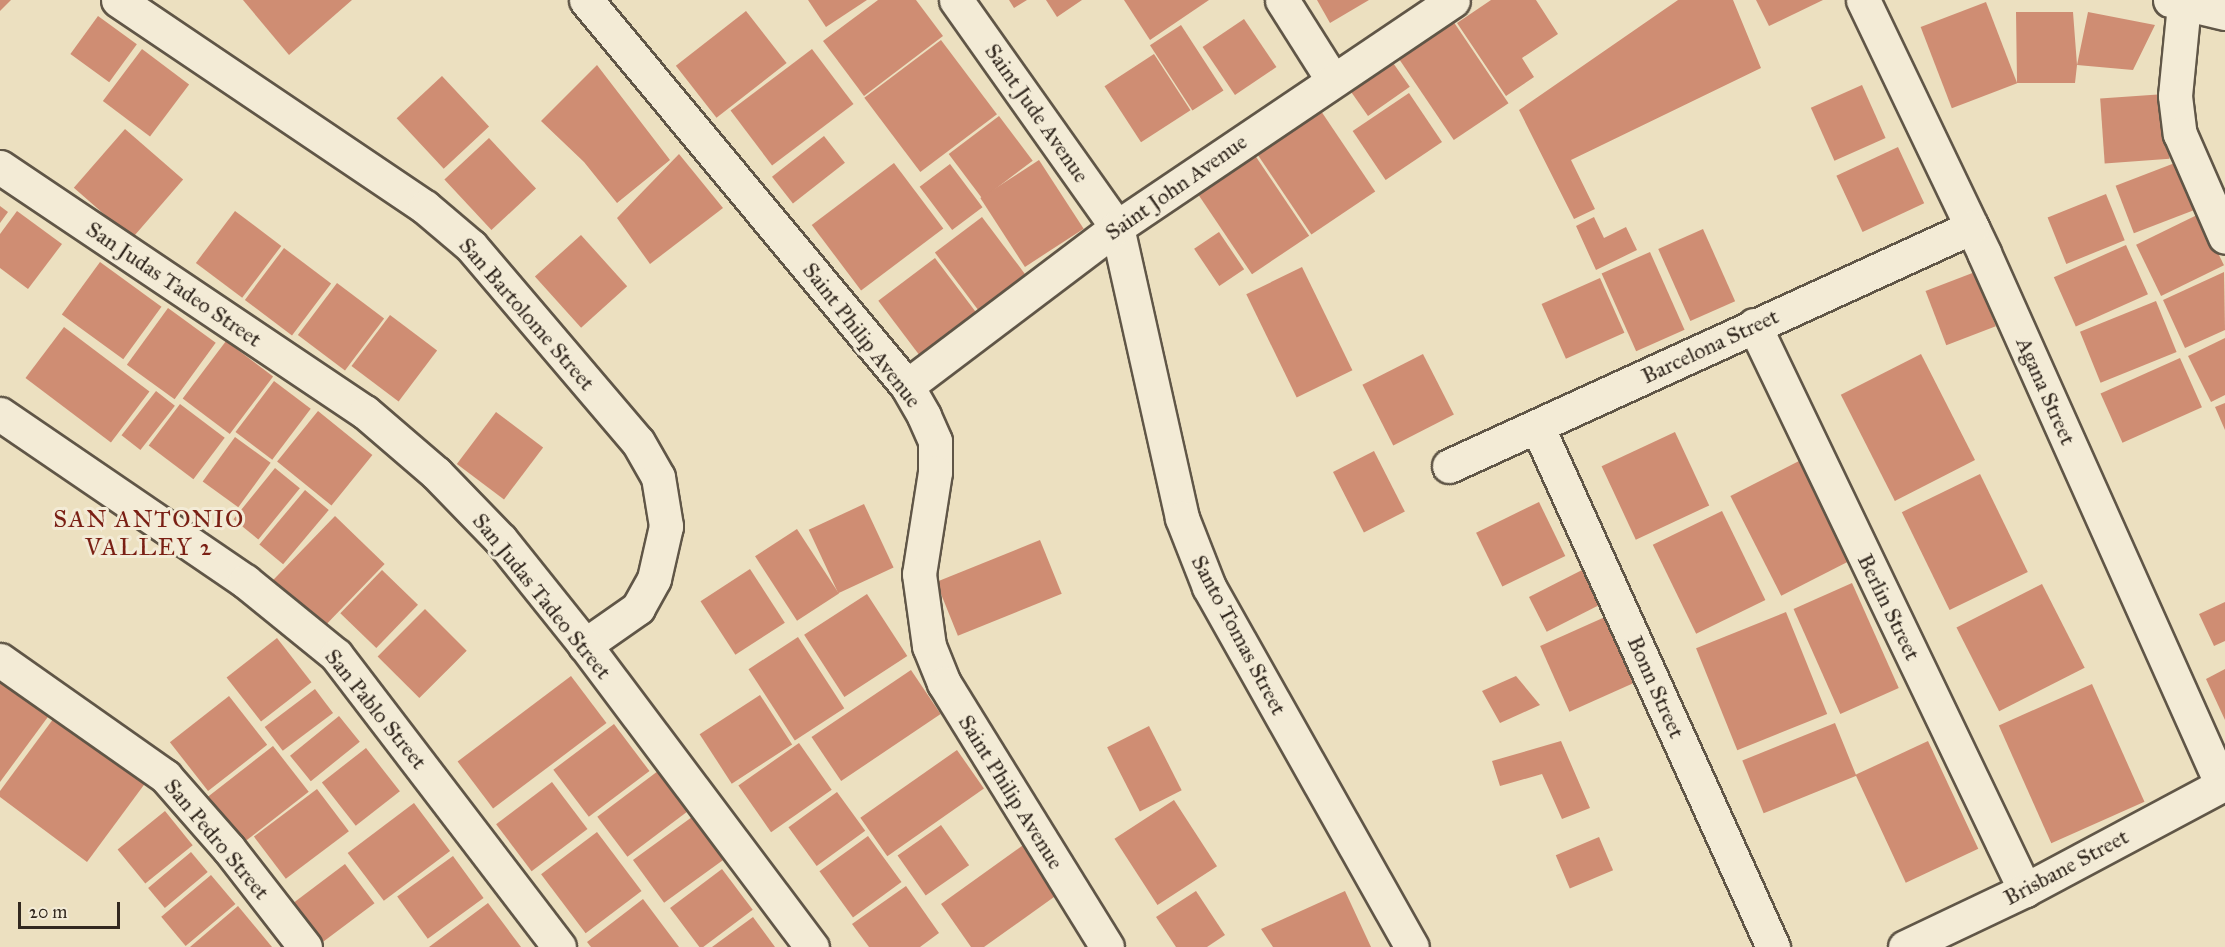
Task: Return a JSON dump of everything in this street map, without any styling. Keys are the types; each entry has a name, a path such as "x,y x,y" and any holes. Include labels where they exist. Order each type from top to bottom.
{"street":[{"name":"San Bartolome Street","path":"118,0 425,207 471,246 638,442 658,477 666,526 654,579 638,608 585,645"},
{"name":"Saint Philip Avenue","path":"586,0 907,386 935,441 935,472 919,574 929,646 944,683 1107,947"},
{"name":"Saint Jude Avenue","path":"956,0 1117,227"},
{"path":"1282,0 1332,79"},
{"name":"Saint John Avenue","path":"907,386 1117,227 1332,79 1453,0"},
{"name":"Agana Street","path":"1870,2 2223,784"},
{"path":"2225,13 2177,2 2175,96 2180,134 2225,237"},
{"name":"San Judas Tadeo Street","path":"0,167 365,412 436,473 501,540 585,645 812,947"},
{"name":"Santo Tomas Street","path":"1117,227 1182,518 1209,587 1412,947"},
{"name":"Barcelona Street","path":"1449,466 1538,428 1754,325 1972,227"},
{"name":"Berlin Street","path":"1754,325 2025,890"},
{"name":"San Pablo Street","path":"0,414 245,581 336,655 559,947"},
{"name":"Bonn Street","path":"1538,428 1773,947"},
{"name":"San Pedro Street","path":"0,660 165,776 222,840 306,947"},
{"name":"Brisbane Street","path":"1905,947 2025,890 2223,784"}],"building":[{"path":"0,0 11,0 0,11"},
{"path":"243,0 352,0 289,55"},
{"path":"808,0 867,0 826,27"},
{"path":"878,0 916,0 943,36 864,96 823,41"},
{"path":"1009,0 1027,0 1014,8"},
{"path":"1046,0 1082,0 1057,17"},
{"path":"1124,0 1209,0 1150,40"},
{"path":"1317,0 1369,0 1330,23"},
{"path":"1491,0 1536,0 1558,34 1522,58 1534,77 1506,96 1457,23"},
{"path":"1678,0 1733,0 1761,68 1571,160 1595,209 1574,219 1519,110"},
{"path":"1756,0 1823,0 1769,26"},
{"path":"1986,2 2017,83 1952,108 1921,27"},
{"path":"746,11 787,63 717,118 676,66"},
{"path":"1447,12 1509,103 1454,140 1392,49"},
{"path":"2016,12 2073,12 2077,65 2075,83 2017,83"},
{"path":"2088,12 2155,25 2133,70 2077,65"},
{"path":"98,16 137,44 109,82 70,54"},
{"path":"1244,19 1276,67 1235,95 1203,47"},
{"path":"1181,25 1223,90 1192,111 1150,45"},
{"path":"941,40 997,114 920,172 864,98"},
{"path":"142,49 189,85 150,136 103,101"},
{"path":"812,49 854,104 772,165 731,110"},
{"path":"1384,50 1410,87 1368,116 1342,79"},
{"path":"1154,54 1190,110 1141,142 1105,86"},
{"path":"597,65 670,160 617,203 584,162 541,121"},
{"path":"442,76 489,126 444,169 397,118"},
{"path":"1862,85 1886,138 1834,161 1811,108"},
{"path":"1409,93 1442,142 1386,180 1353,131"},
{"path":"2165,94 2170,159 2105,163 2100,99"},
{"path":"1321,111 1375,191 1311,234 1257,154"},
{"path":"999,116 1033,161 982,199 949,154"},
{"path":"125,129 183,180 132,238 74,188"},
{"path":"824,136 845,163 793,203 772,177"},
{"path":"489,138 536,188 491,230 444,180"},
{"path":"1246,142 1309,236 1252,274 1189,181"},
{"path":"1898,147 1924,203 1863,232 1836,176"},
{"path":"679,154 723,208 650,264 617,218"},
{"path":"1039,160 1084,229 1025,267 980,198"},
{"path":"2180,161 2198,209 2134,233 2116,186"},
{"path":"894,163 943,228 861,290 812,225"},
{"path":"950,164 982,207 952,230 920,187"},
{"path":"2106,194 2125,240 2066,264 2048,218"},
{"path":"0,206 8,212 0,223"},
{"path":"17,211 62,244 28,289 0,268 0,234"},
{"path":"235,211 281,246 242,298 196,263"},
{"path":"2199,214 2224,265 2161,296 2136,245"},
{"path":"982,217 1028,278 981,313 935,253"},
{"path":"1594,217 1604,238 1626,227 1637,250 1596,270 1576,226"},
{"path":"1703,229 1735,301 1690,321 1658,249"},
{"path":"1219,232 1244,269 1219,286 1194,249"},
{"path":"581,235 627,286 581,328 535,276"},
{"path":"2126,245 2148,294 2076,326 2054,277"},
{"path":"284,248 331,284 292,335 245,300"},
{"path":"1650,252 1685,330 1636,351 1602,274"},
{"path":"935,258 980,317 923,360 878,301"},
{"path":"100,262 161,307 123,359 62,315"},
{"path":"1302,267 1352,370 1297,398 1246,294"},
{"path":"1975,272 1996,326 1946,345 1926,291"},
{"path":"2224,272 2225,330 2185,348 2163,300"},
{"path":"1600,278 1624,333 1566,359 1542,304"},
{"path":"337,283 384,319 345,370 298,335"},
{"path":"2156,301 2177,352 2101,383 2080,332"},
{"path":"168,308 216,343 175,399 127,365"},
{"path":"390,315 437,351 399,402 351,366"},
{"path":"64,327 149,391 111,443 25,378"},
{"path":"2225,338 2225,395 2211,402 2188,356"},
{"path":"226,341 273,377 230,434 183,399"},
{"path":"1423,354 1454,415 1393,445 1362,385"},
{"path":"1921,354 1975,460 1895,501 1841,395"},
{"path":"2180,358 2202,407 2122,443 2101,393"},
{"path":"274,381 311,409 272,460 235,432"},
{"path":"156,391 175,406 140,450 122,435"},
{"path":"2225,403 2225,430 2215,407"},
{"path":"180,404 225,438 193,479 149,446"},
{"path":"318,411 372,455 331,506 277,462"},
{"path":"496,412 543,448 504,499 457,464"},
{"path":"1675,432 1709,505 1636,540 1602,466"},
{"path":"235,437 271,463 238,507 203,481"},
{"path":"1374,451 1405,512 1364,532 1333,472"},
{"path":"1799,461 1850,561 1781,596 1730,496"},
{"path":"275,468 300,488 258,539 233,519"},
{"path":"1980,474 2028,572 1950,610 1902,512"},
{"path":"305,490 329,510 283,564 259,544"},
{"path":"1539,502 1565,556 1502,587 1476,533"},
{"path":"864,504 894,567 838,593 809,530"},
{"path":"1722,511 1765,600 1696,634 1653,545"},
{"path":"335,516 385,564 323,628 273,580"},
{"path":"797,529 839,594 797,621 755,556"},
{"path":"1040,540 1062,594 958,636 936,582"},
{"path":"1586,568 1604,603 1547,632 1529,597"},
{"path":"750,569 785,623 735,655 701,601"},
{"path":"382,570 418,605 376,648 340,613"},
{"path":"1852,583 1899,688 1840,714 1794,609"},
{"path":"2042,584 2085,668 1999,711 1956,628"},
{"path":"867,594 907,656 844,697 804,635"},
{"path":"2225,602 2225,641 2214,646 2199,614"},
{"path":"425,609 467,651 419,698 378,656"},
{"path":"1786,612 1827,714 1737,750 1696,648"},
{"path":"1605,617 1634,683 1569,712 1540,646"},
{"path":"798,637 844,708 795,740 749,669"},
{"path":"277,638 311,682 261,722 227,677"},
{"path":"2225,669 2225,720 2206,679"},
{"path":"911,670 941,714 841,781 812,737"},
{"path":"0,674 53,710 0,782"},
{"path":"571,676 607,723 493,809 458,761"},
{"path":"1516,676 1540,705 1500,723 1482,691"},
{"path":"2092,684 2144,802 2051,843 1999,725"},
{"path":"315,689 333,713 283,751 265,727"},
{"path":"760,695 792,744 732,784 700,734"},
{"path":"229,696 267,745 208,791 170,742"},
{"path":"62,707 152,774 87,862 0,797 0,791"},
{"path":"339,716 360,742 311,781 290,756"},
{"path":"1835,723 1856,776 1764,813 1742,760"},
{"path":"614,724 650,771 589,817 553,770"},
{"path":"1149,726 1182,790 1140,811 1107,747"},
{"path":"1561,741 1590,808 1562,819 1542,774 1500,786 1492,761"},
{"path":"1928,741 1978,849 1906,883 1855,775"},
{"path":"799,743 832,790 771,832 738,785"},
{"path":"273,746 309,792 243,843 208,797"},
{"path":"366,748 400,791 356,826 322,782"},
{"path":"957,750 984,789 887,856 860,818"},
{"path":"658,771 688,811 627,857 597,817"},
{"path":"552,782 588,829 532,871 496,824"},
{"path":"317,789 349,831 286,879 254,837"},
{"path":"837,792 865,831 817,866 788,827"},
{"path":"1174,800 1217,866 1157,905 1114,839"},
{"path":"414,803 450,851 384,901 348,853"},
{"path":"165,811 193,845 145,884 118,849"},
{"path":"692,817 723,860 664,903 633,860"},
{"path":"941,825 969,865 926,896 898,855"},
{"path":"597,832 642,891 586,933 541,874"},
{"path":"868,836 902,882 853,917 819,871"},
{"path":"1599,837 1613,870 1570,889 1556,855"},
{"path":"1026,843 1061,892 984,947 971,947 941,904"},
{"path":"191,852 208,872 165,908 148,888"},
{"path":"453,856 484,898 428,939 397,897"},
{"path":"345,864 374,903 318,946 288,907"},
{"path":"722,869 753,910 703,947 699,947 670,908"},
{"path":"211,875 235,904 186,946 161,917"},
{"path":"906,886 939,933 920,947 869,947 852,924"},
{"path":"1196,891 1225,935 1207,947 1176,947 1156,917"},
{"path":"1345,891 1371,947 1273,947 1261,929"},
{"path":"643,899 679,947 591,947 587,942"},
{"path":"488,903 521,947 429,947"},
{"path":"238,906 272,947 190,947"},
{"path":"753,917 775,947 712,947"}],"district":[{"name":"SAN ANTONIO VALLEY 2","path":"149,534"}]}
